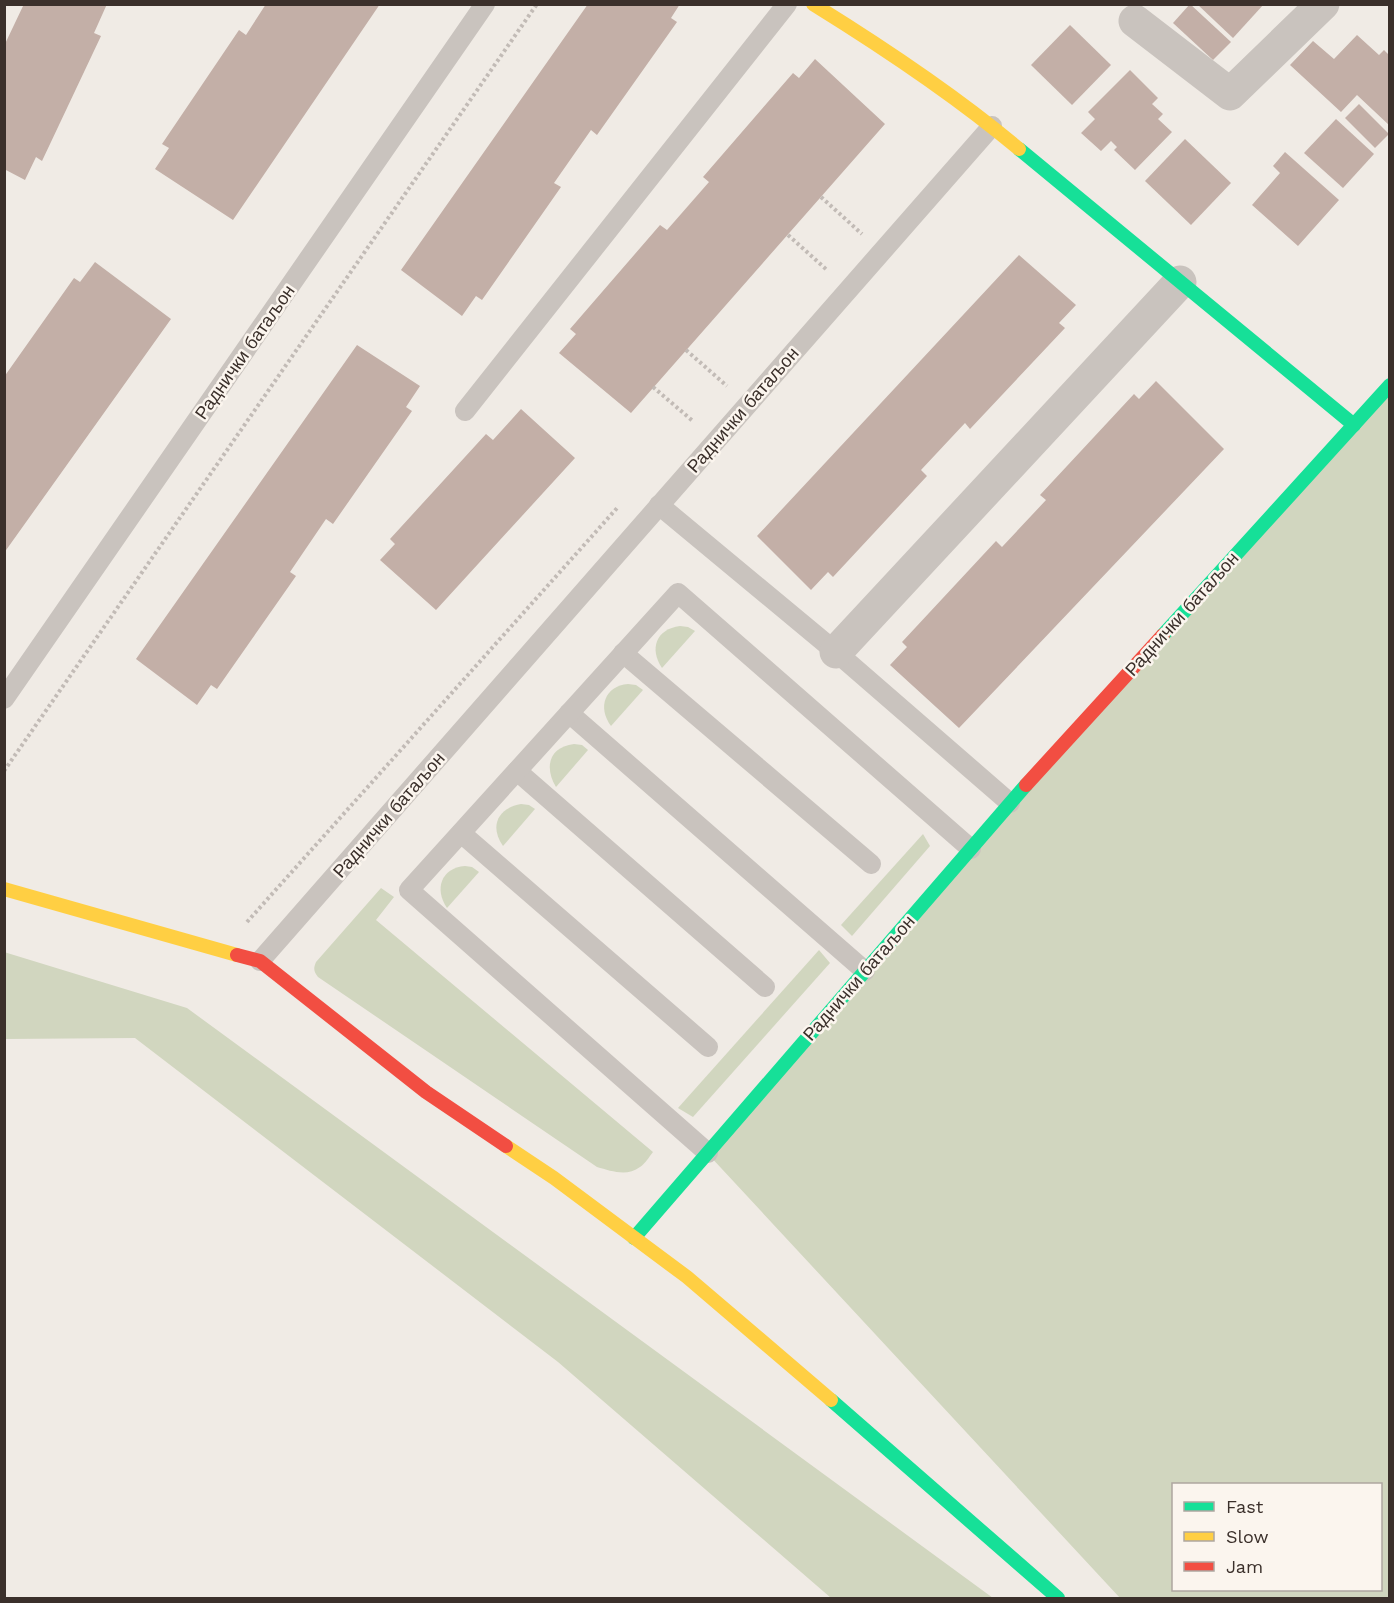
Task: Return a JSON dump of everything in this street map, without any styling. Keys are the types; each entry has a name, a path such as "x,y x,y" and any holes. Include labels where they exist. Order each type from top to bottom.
{"street":[{"path":"813,4 878,44 992,126 1353,425"},
{"path":"1134,21 1230,94 1323,4"},
{"path":"836,652 1180,282"},
{"name":"Раднички батаљон","path":"634,1238 1010,803 1389,385"},
{"path":"4,889 260,961 426,1092 554,1178 687,1277 820,1390 1058,1599"}],"lane":[{"name":"Раднички батаљон","path":"4,699 485,4"},
{"path":"465,411 787,4"},
{"name":"Раднички батаљон","path":"260,961 992,126"},
{"path":"659,505 836,652 1010,803"},
{"path":"708,1154 409,890 678,593 971,849"},
{"path":"623,653 871,864"},
{"path":"569,713 865,971"},
{"path":"517,771 765,987"},
{"path":"461,833 708,1047"}],"path":[{"path":"4,771 537,4"},
{"path":"821,197 863,234 856,242"},
{"path":"788,235 829,272 836,264"},
{"path":"687,350 727,386"},
{"path":"720,393 734,377"},
{"path":"653,387 694,422 701,415"},
{"path":"245,925 623,502"}],"green space":[{"path":"1389,385 1389,1598 1120,1598 708,1154"},
{"path":"680,626 695,631 662,668 656,654 657,641 665,631"},
{"path":"628,684 636,685 643,690 611,726 605,712 606,699 614,689"},
{"path":"574,744 582,745 588,750 556,787 550,772 551,759 559,749"},
{"path":"521,804 535,809 503,846 497,832 498,819 507,809"},
{"path":"923,834 930,846 852,936 841,925"},
{"path":"465,866 472,867 479,872 447,908 441,894 442,881 450,871"},
{"path":"381,888 394,897 376,920 653,1152 644,1164 630,1172 597,1167 318,977 314,970 316,962"},
{"path":"819,950 830,963 693,1117 678,1108"},
{"path":"4,952 187,1008 993,1598 831,1598 558,1362 135,1038 5,1039"}],"building":[{"path":"24,4 107,4 94,33 101,36 42,161 36,157 25,180 4,169 4,46"},
{"path":"266,4 380,4 233,220 155,169 169,148 162,144 239,30 246,35"},
{"path":"588,4 680,4 671,18 677,22 597,135 591,130 554,183 561,187 482,300 476,296 462,316 401,270"},
{"path":"1190,4 1231,42 1213,60 1173,23"},
{"path":"1197,4 1264,4 1233,38"},
{"path":"1070,25 1111,65 1072,105 1031,65"},
{"path":"1357,35 1379,55 1384,50 1390,56 1390,126 1357,95 1341,112 1290,65 1313,41 1334,59"},
{"path":"815,59 885,124 631,413 559,353 576,334 570,329 660,225 667,230 709,182 703,177 793,73 799,78"},
{"path":"1130,70 1158,98 1152,104 1163,114 1158,119 1172,132 1135,170 1114,150 1117,147 1111,141 1101,151 1081,133 1095,119 1088,112"},
{"path":"1359,104 1389,134 1375,148 1345,118"},
{"path":"1336,119 1374,154 1343,188 1304,153"},
{"path":"1185,139 1231,183 1191,225 1145,181"},
{"path":"1285,152 1339,200 1298,246 1252,205 1280,173 1273,166"},
{"path":"1019,255 1076,305 1059,323 1065,328 970,429 965,423 921,470 927,476 833,577 828,572 811,590 757,536"},
{"path":"95,262 171,319 4,553 4,377 74,278 80,282"},
{"path":"357,345 420,386 406,407 412,411 333,524 326,519 290,572 296,576 217,689 211,685 197,705 136,659"},
{"path":"1156,381 1224,449 959,728 890,665 907,647 902,642 996,541 1002,547 1046,500 1040,495 1134,394 1139,399"},
{"path":"521,409 575,458 436,610 380,560 395,544 390,539 486,434 493,440"}],"traffic: fast":[{"path":"1019,149 1354,425"},
{"path":"1163,635 1390,385"},
{"path":"634,1238 1026,785"},
{"path":"831,1400 1058,1598"}],"traffic: slow":[{"path":"813,4 919,73 1019,149"},
{"path":"4,889 237,955"},
{"path":"506,1146 554,1178 687,1277 831,1400"}],"traffic: jam":[{"path":"1026,785 1163,635"},
{"path":"237,955 260,961 426,1092 506,1146"}]}
